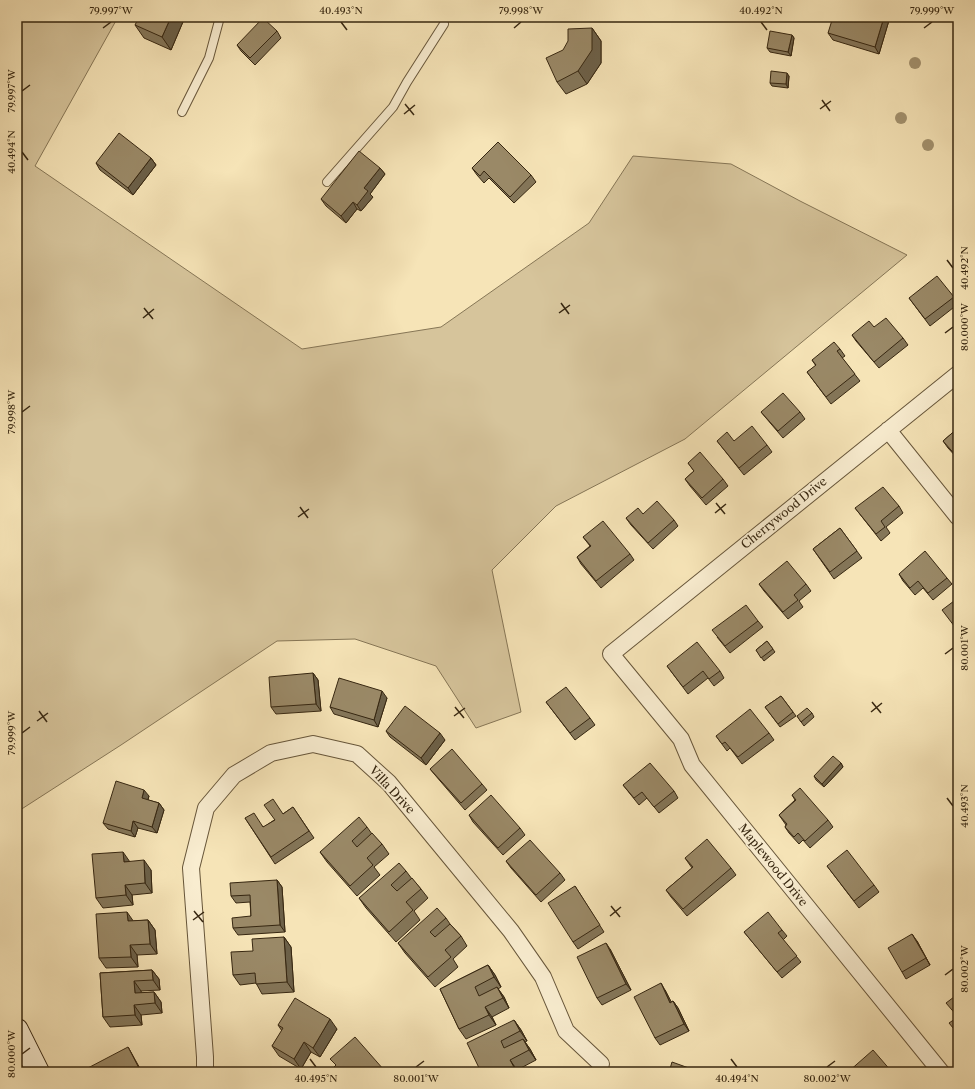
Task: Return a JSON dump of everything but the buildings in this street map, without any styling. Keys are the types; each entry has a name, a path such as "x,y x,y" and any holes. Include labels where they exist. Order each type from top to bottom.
{"street":[{"name":"Cherrywood Drive","path":"611,654 958,374"},
{"path":"888,430 958,517"},
{"name":"Maplewood Drive","path":"611,654 681,739 692,765 941,1072"},
{"name":"Villa Drive","path":"205,1072 206,1057 191,868 206,808 234,775 271,753 313,744 357,754 389,783 511,931 543,977 566,1031 602,1064"},
{"path":"17,1030 38,1072"}],"lane":[{"path":"182,112 209,58 220,17"},
{"path":"327,182 393,107 444,24"}],"shaded area":[{"path":"17,17 118,17 35,166 302,349 441,327 589,223 633,156 731,164 907,255 685,439 556,506 492,570 521,712 476,728 436,666 355,639 277,641 17,812"}]}
